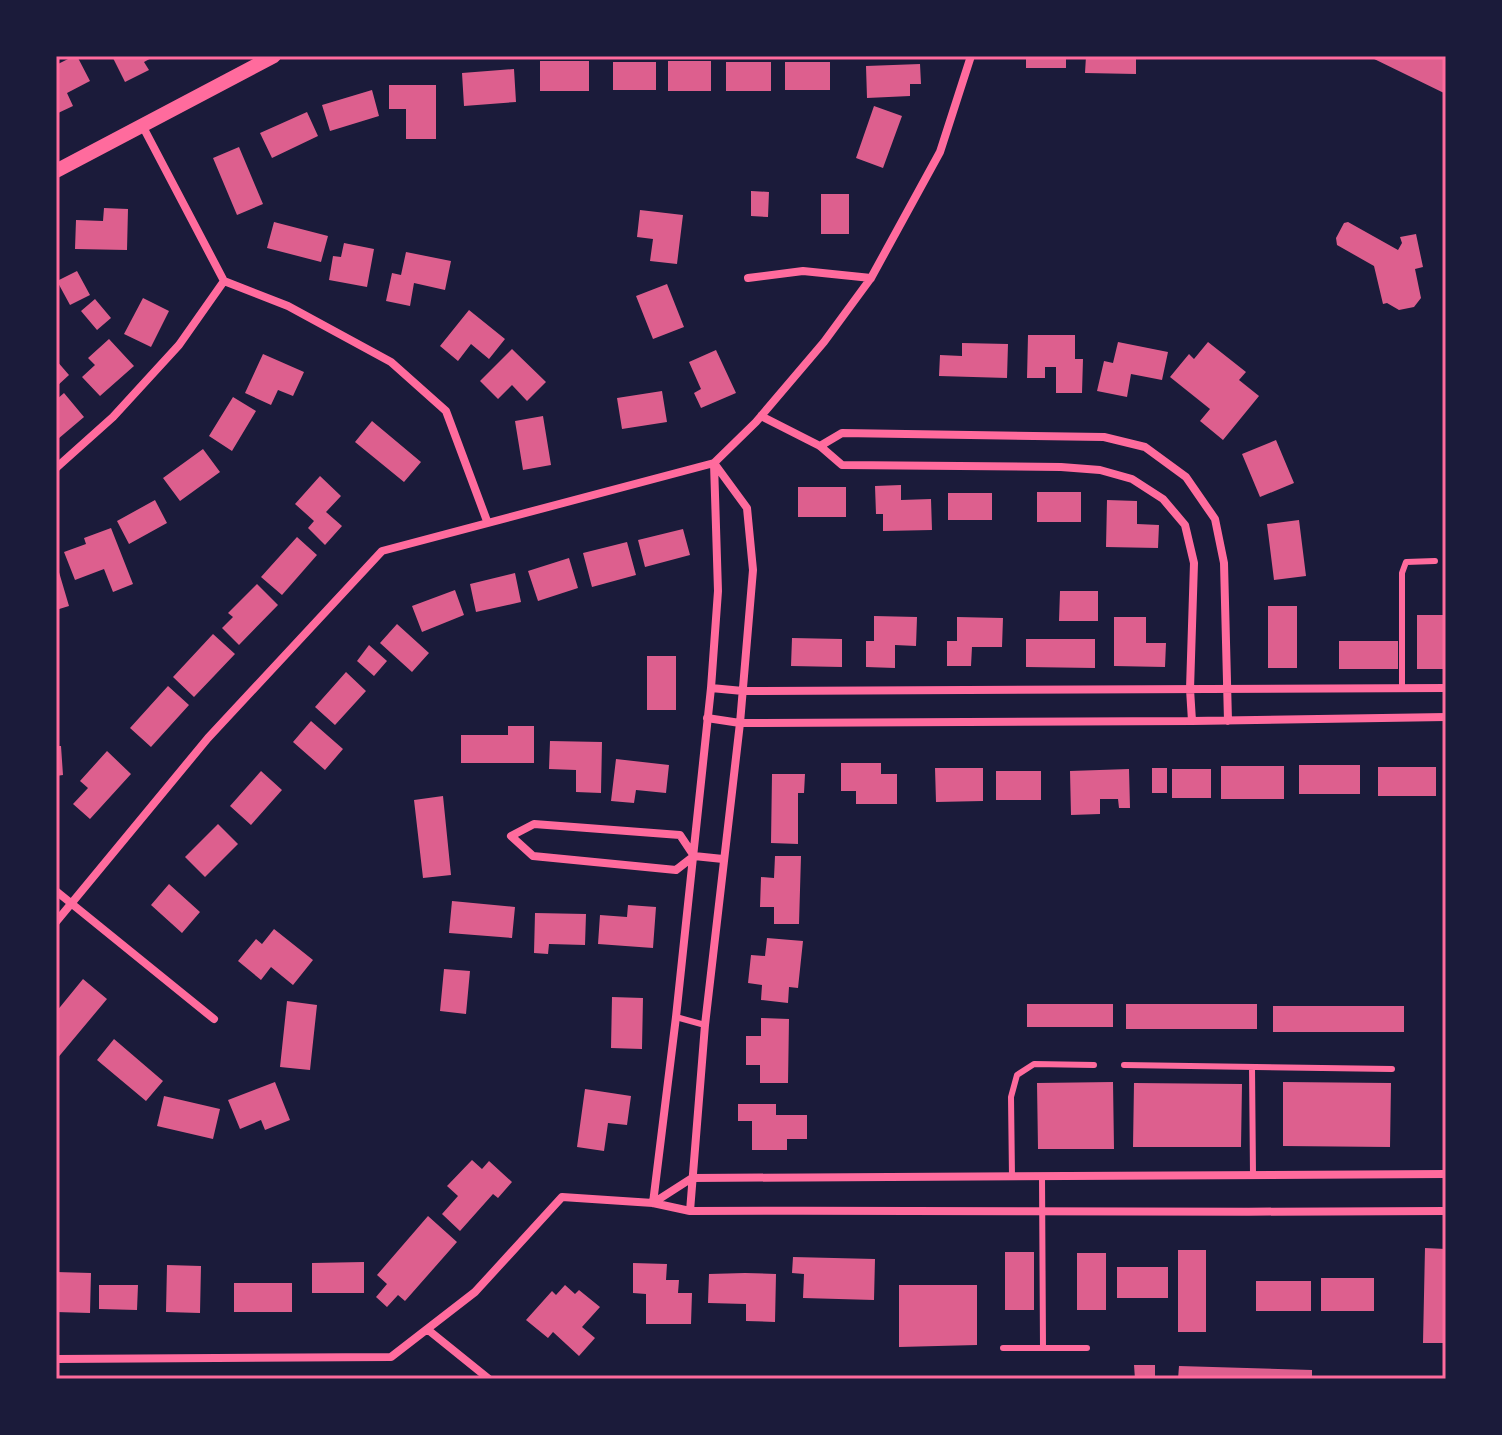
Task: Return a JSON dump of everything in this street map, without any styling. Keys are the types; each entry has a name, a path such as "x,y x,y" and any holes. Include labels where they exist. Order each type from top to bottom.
{"street":[{"path":"56,171 274,56"},
{"path":"56,922 208,738 382,551 714,463 761,416 824,342 871,278 940,152 971,56"},
{"path":"142,125 224,281 288,306 391,362 446,411 487,521"},
{"path":"748,278 803,271 871,278"},
{"path":"56,468 113,417 179,345 224,281"},
{"path":"761,416 820,446 842,465 1100,470 1132,479 1163,499 1185,525 1194,563 1190,689 1192,721"},
{"path":"820,446 842,433 1104,437 1145,447 1186,477 1215,519 1224,563 1228,721"},
{"path":"653,1203 711,688 718,591 714,463"},
{"path":"690,1211 705,1025 740,723 753,570 747,508 714,463"},
{"path":"711,688 743,691 1446,688"},
{"path":"707,718 740,723 1446,717"},
{"path":"694,856 680,835 534,824 511,836 533,856 676,870 694,856 723,859"},
{"path":"56,891 214,1019"},
{"path":"653,1203 692,1178 1446,1174"},
{"path":"56,1359 391,1357 475,1292 562,1197 653,1203 690,1211 1446,1211"},
{"path":"427,1329 489,1379"}],"lane":[{"path":"1402,688 1402,573 1406,562 1435,561"},
{"path":"676,1017 705,1025"},
{"path":"1012,1177 1011,1097 1017,1075 1034,1064 1094,1065"},
{"path":"1124,1065 1392,1069"},
{"path":"1252,1067 1253,1175"},
{"path":"1042,1177 1043,1348"},
{"path":"1003,1348 1087,1348"}],"building":[{"path":"77,56 90,81 67,93 73,106 56,114 56,65"},
{"path":"112,56 155,56 144,62 149,70 125,82"},
{"path":"1026,56 1066,56 1066,68 1026,68"},
{"path":"1086,56 1136,56 1136,74 1085,73"},
{"path":"1368,56 1446,57 1446,94"},
{"path":"540,61 589,61 589,91 540,91"},
{"path":"668,61 711,61 711,91 668,91"},
{"path":"613,62 656,62 656,90 613,90"},
{"path":"726,62 771,62 771,91 726,91"},
{"path":"785,62 830,62 830,90 785,90"},
{"path":"920,64 921,84 910,84 910,96 867,98 866,66"},
{"path":"514,69 516,102 464,106 462,73"},
{"path":"389,85 436,85 436,139 406,139 406,109 389,109"},
{"path":"372,90 379,116 330,131 322,105"},
{"path":"874,106 902,116 883,168 856,158"},
{"path":"307,112 318,136 272,158 260,133"},
{"path":"239,147 263,204 237,215 213,158"},
{"path":"751,191 769,192 768,217 751,216"},
{"path":"821,194 849,194 849,234 821,234"},
{"path":"104,208 128,209 127,250 75,249 76,220 103,221"},
{"path":"640,210 683,215 677,264 650,261 653,239 637,237"},
{"path":"274,222 328,236 321,262 267,248"},
{"path":"1348,222 1398,250 1402,243 1400,237 1416,234 1423,267 1415,269 1421,298 1414,307 1399,310 1383,304 1374,266 1337,245 1336,238 1344,223"},
{"path":"344,243 374,249 367,287 329,280 333,256 341,257"},
{"path":"406,252 451,261 445,290 414,283 410,306 386,301 392,273 401,275"},
{"path":"77,271 90,295 70,305 57,281"},
{"path":"667,284 684,327 653,339 636,296"},
{"path":"143,298 169,311 151,347 124,334"},
{"path":"95,299 111,318 97,330 81,311"},
{"path":"469,310 505,339 489,359 471,344 458,361 440,346"},
{"path":"1028,335 1075,335 1075,359 1083,359 1082,393 1056,393 1056,367 1045,367 1045,378 1027,378"},
{"path":"109,339 134,366 100,396 82,377 95,365 88,358"},
{"path":"1118,342 1168,352 1162,380 1131,374 1127,397 1097,391 1104,361 1113,363"},
{"path":"1208,342 1246,372 1239,380 1259,396 1223,440 1200,421 1210,409 1170,377 1189,354 1194,359"},
{"path":"962,343 1008,344 1007,378 939,376 940,355 962,356"},
{"path":"512,349 546,382 527,401 512,385 498,399 480,381"},
{"path":"716,350 736,393 701,408 694,393 701,389 689,362"},
{"path":"263,354 304,372 293,396 278,390 271,405 245,393"},
{"path":"56,360 69,375 56,387"},
{"path":"662,391 667,422 622,429 617,398"},
{"path":"64,393 84,417 58,439 56,400"},
{"path":"233,397 256,411 232,451 209,436"},
{"path":"543,416 551,465 523,470 515,421"},
{"path":"372,421 421,462 404,482 355,442"},
{"path":"1276,440 1294,483 1260,497 1242,454"},
{"path":"203,449 220,472 180,501 163,478"},
{"path":"320,476 341,496 326,512 342,526 325,545 308,528 314,521 295,504"},
{"path":"901,485 901,500 931,499 932,530 883,531 883,514 876,514 875,486"},
{"path":"798,487 846,487 846,517 798,517"},
{"path":"1037,492 1081,492 1081,522 1037,522"},
{"path":"948,493 992,493 992,520 948,520"},
{"path":"155,500 167,523 129,544 117,521"},
{"path":"1107,500 1137,501 1137,524 1159,525 1158,548 1106,547"},
{"path":"1299,520 1306,576 1274,580 1267,524"},
{"path":"111,528 133,584 113,592 104,569 75,580 64,552 86,544 84,538"},
{"path":"683,529 690,555 645,567 638,540"},
{"path":"297,537 317,555 282,595 261,577"},
{"path":"627,542 636,575 592,587 583,553"},
{"path":"569,558 578,588 538,601 528,571"},
{"path":"56,562 69,606 56,610"},
{"path":"515,573 521,602 476,612 470,584"},
{"path":"257,584 278,605 239,645 222,628 233,617 228,613"},
{"path":"455,590 464,615 422,632 412,606"},
{"path":"1060,591 1098,591 1098,621 1059,621"},
{"path":"1268,606 1297,606 1297,668 1268,668"},
{"path":"1417,615 1446,615 1446,669 1417,669"},
{"path":"874,616 917,617 916,646 895,645 895,668 866,667 866,641 874,641"},
{"path":"957,617 1003,618 1002,647 972,647 971,666 947,666 947,641 957,641"},
{"path":"1114,617 1146,617 1146,643 1166,643 1165,667 1114,666"},
{"path":"397,624 429,653 412,672 380,643"},
{"path":"213,634 235,654 194,697 173,677"},
{"path":"792,638 842,639 842,667 791,666"},
{"path":"1026,639 1095,639 1095,668 1026,667"},
{"path":"1339,641 1398,641 1398,669 1339,669"},
{"path":"369,645 387,661 374,676 357,661"},
{"path":"647,656 676,656 676,710 647,710"},
{"path":"346,672 366,691 335,725 315,707"},
{"path":"168,686 189,705 151,747 130,728"},
{"path":"311,721 343,749 325,770 293,742"},
{"path":"508,726 534,726 534,763 461,763 461,735 508,735"},
{"path":"550,741 602,742 601,793 576,792 576,770 549,769"},
{"path":"56,746 61,746 63,775 56,776"},
{"path":"107,751 131,774 90,819 73,804 88,788 80,781"},
{"path":"616,759 669,765 666,793 636,790 634,803 611,801"},
{"path":"841,763 881,763 881,774 897,774 897,804 856,804 856,791 841,791"},
{"path":"1299,765 1360,765 1360,794 1299,794"},
{"path":"1221,766 1284,766 1284,799 1221,799"},
{"path":"1378,767 1436,767 1436,796 1378,796"},
{"path":"935,768 983,768 983,801 936,802"},
{"path":"1152,768 1167,768 1167,793 1152,793"},
{"path":"1129,769 1130,808 1119,808 1118,799 1100,799 1100,814 1071,815 1070,771"},
{"path":"1172,769 1211,769 1211,798 1172,798"},
{"path":"261,771 282,790 251,825 230,806"},
{"path":"996,771 1041,771 1041,800 996,800"},
{"path":"772,774 805,774 804,793 798,793 798,844 771,843"},
{"path":"443,796 451,875 423,878 414,800"},
{"path":"218,824 238,844 205,877 185,857"},
{"path":"775,856 801,856 799,924 774,924 774,907 760,907 761,877 774,878"},
{"path":"169,884 200,912 182,933 151,905"},
{"path":"452,901 515,907 512,938 449,933"},
{"path":"628,905 656,907 653,948 598,944 600,915 627,917"},
{"path":"535,913 586,914 585,945 549,944 548,954 534,953"},
{"path":"274,929 313,960 293,985 271,967 261,980 238,961 256,939 262,944"},
{"path":"767,938 803,941 798,988 789,987 788,1003 761,1000 762,985 748,983 751,955 765,956"},
{"path":"444,969 470,971 466,1014 440,1011"},
{"path":"83,979 107,999 56,1060 56,1012"},
{"path":"612,997 643,998 642,1049 611,1048"},
{"path":"287,1001 317,1005 310,1070 280,1067"},
{"path":"1027,1004 1113,1004 1113,1027 1027,1027"},
{"path":"1126,1004 1257,1004 1257,1029 1126,1029"},
{"path":"1273,1006 1404,1006 1404,1032 1273,1032"},
{"path":"761,1018 789,1019 788,1083 760,1083 760,1065 746,1065 746,1036 761,1036"},
{"path":"114,1039 163,1081 146,1101 97,1060"},
{"path":"275,1082 290,1120 265,1130 261,1120 240,1129 228,1100"},
{"path":"1113,1082 1114,1149 1038,1149 1037,1083"},
{"path":"1283,1082 1391,1083 1390,1147 1283,1146"},
{"path":"1134,1083 1242,1084 1241,1147 1133,1147"},
{"path":"585,1089 631,1096 627,1125 608,1123 604,1151 577,1147"},
{"path":"164,1096 220,1109 213,1139 157,1126"},
{"path":"738,1104 776,1104 776,1115 807,1115 807,1139 787,1139 787,1150 752,1150 752,1121 738,1121"},
{"path":"472,1160 482,1169 489,1161 512,1182 498,1198 493,1194 460,1231 442,1214 458,1196 447,1186"},
{"path":"428,1216 457,1242 405,1301 398,1295 387,1307 376,1297 387,1284 377,1275"},
{"path":"1425,1248 1446,1249 1446,1343 1423,1343"},
{"path":"1178,1250 1206,1250 1206,1332 1178,1332"},
{"path":"1005,1252 1034,1252 1034,1310 1005,1310"},
{"path":"1077,1253 1106,1253 1106,1310 1077,1310"},
{"path":"793,1257 875,1259 874,1300 803,1298 804,1274 792,1273"},
{"path":"364,1262 364,1293 312,1293 312,1263"},
{"path":"633,1263 667,1264 666,1280 679,1280 678,1293 692,1293 691,1324 646,1324 646,1294 633,1293"},
{"path":"167,1265 201,1266 200,1313 166,1312"},
{"path":"1117,1267 1168,1267 1168,1298 1117,1298"},
{"path":"56,1272 91,1273 90,1313 56,1312"},
{"path":"709,1274 776,1274 775,1322 746,1321 746,1304 708,1303"},
{"path":"1321,1278 1374,1278 1374,1311 1321,1311"},
{"path":"1256,1281 1311,1281 1311,1311 1256,1311"},
{"path":"234,1283 292,1283 292,1312 234,1312"},
{"path":"99,1285 138,1285 137,1310 99,1309"},
{"path":"565,1285 575,1294 579,1290 600,1307 582,1327 595,1338 579,1356 553,1332 548,1338 526,1320 552,1291 556,1295"},
{"path":"899,1285 977,1285 977,1345 899,1347"},
{"path":"1134,1365 1155,1365 1155,1379 1135,1379"},
{"path":"1179,1366 1312,1370 1312,1379 1178,1379"}]}
